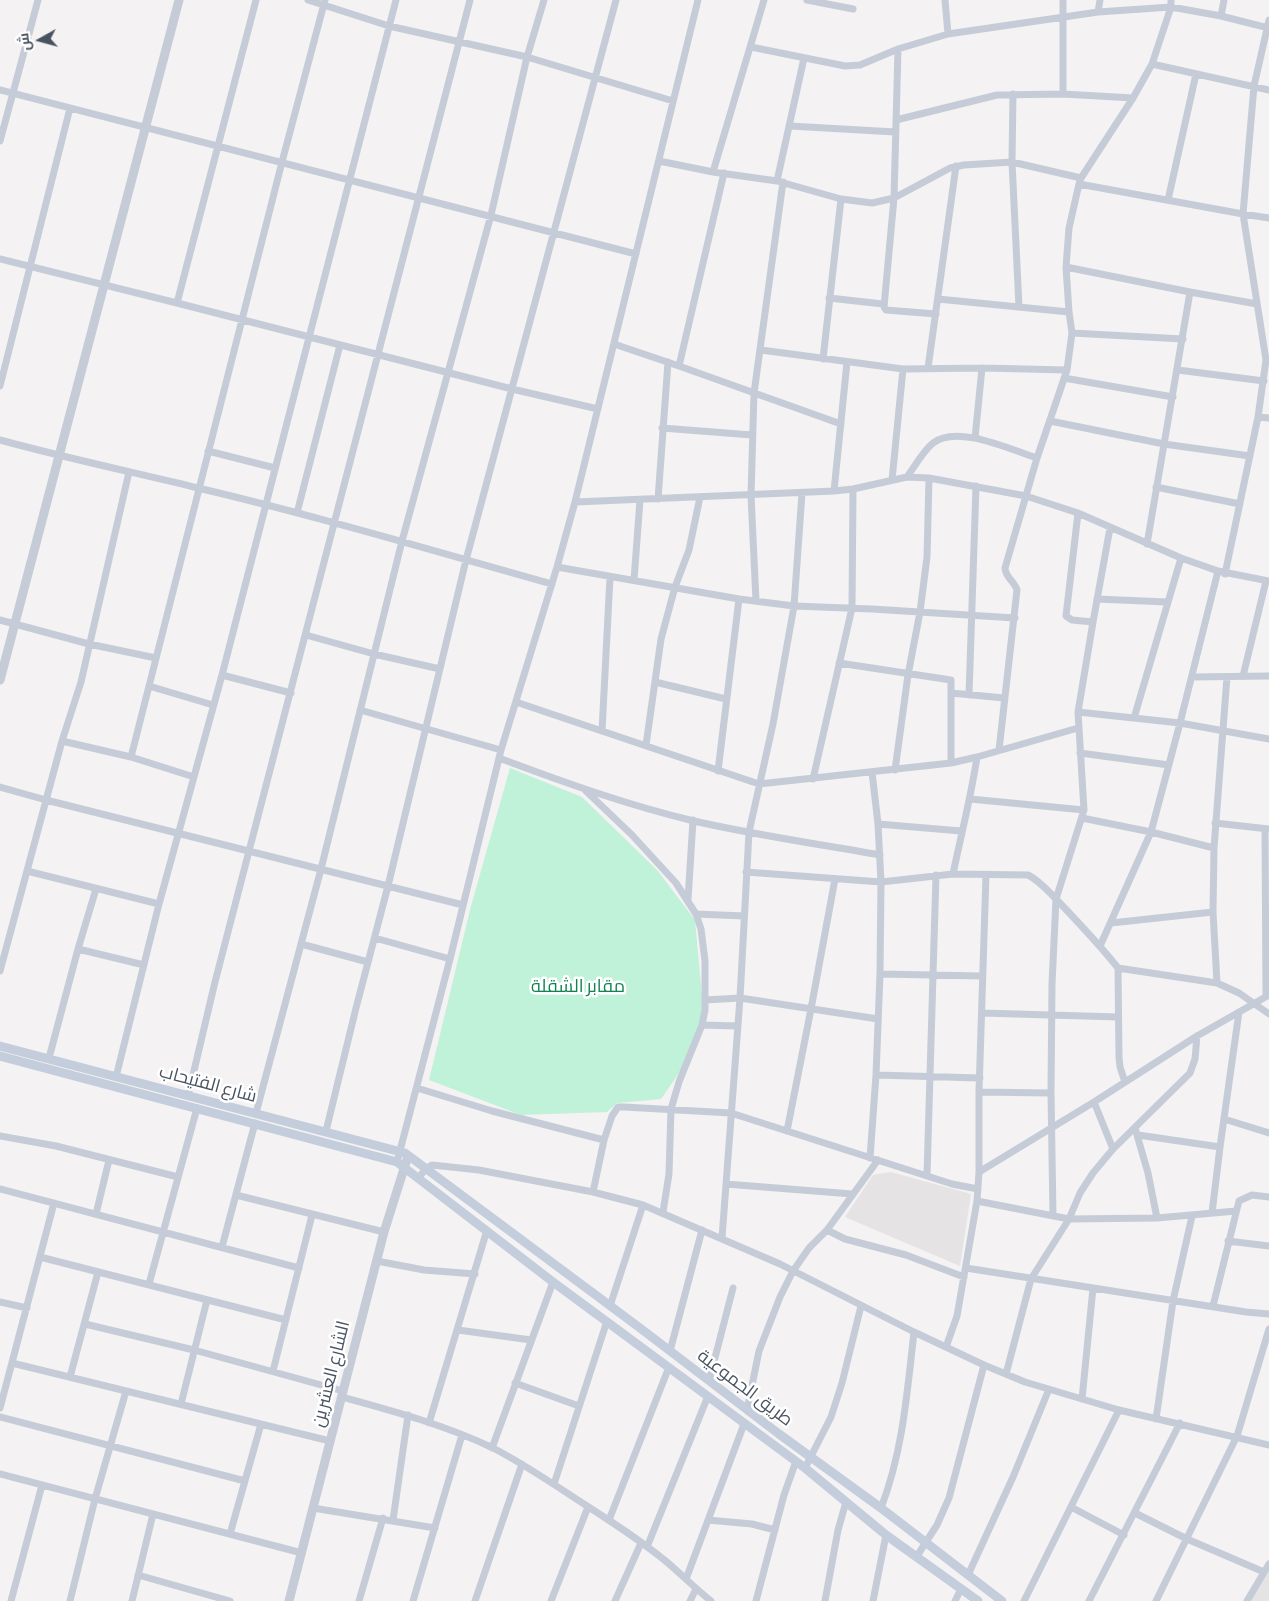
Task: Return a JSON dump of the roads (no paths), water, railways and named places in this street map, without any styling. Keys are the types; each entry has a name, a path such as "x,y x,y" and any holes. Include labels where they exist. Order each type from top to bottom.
{"main road":[{"name":"شارع الفتيحاب","path":"0,1046 404,1153"},
{"name":"شارع الفتيحاب","path":"0,1056 255,1123 401,1165"},
{"name":"طريق الجموعية","path":"404,1153 811,1458 881,1508 1002,1601"},
{"name":"طريق الجموعية","path":"401,1165 553,1282 796,1461 886,1535 978,1601"}],"street":[{"path":"0,141 38,0"},
{"path":"0,680 179,0"},
{"path":"177,303 256,0"},
{"path":"308,0 325,2 389,26 528,57 673,101"},
{"path":"116,1076 158,904 222,675 396,0"},
{"path":"188,1096 215,982 470,0"},
{"path":"256,1114 321,868 402,541 491,215 528,57 544,0"},
{"path":"326,1131 388,886 466,560 616,0"},
{"path":"404,1153 417,1088 501,750 575,502 698,0"},
{"path":"713,172 764,0"},
{"path":"807,0 853,9"},
{"path":"945,0 948,34"},
{"path":"1063,0 1063,94"},
{"path":"1098,12 1100,0"},
{"path":"1221,16 1224,0"},
{"path":"131,757 282,162 325,2"},
{"path":"750,47 852,66 860,65 898,49 948,34 1171,3 1268,26 1254,86 1243,214 1265,350 1264,381 1258,417 1240,504 1151,832 1100,946"},
{"path":"999,750 1017,590 1016,585 1007,575 1005,568 1037,458 1067,370 1072,332 1066,267 1070,228 1080,181 1133,98 1152,64 1171,3"},
{"path":"898,49 894,198 883,304 886,310 936,314"},
{"path":"756,601 751,495 754,393 761,350 780,181 804,58"},
{"path":"1152,64 1269,90"},
{"path":"1168,200 1196,74"},
{"path":"0,90 491,215 636,254"},
{"path":"1013,94 1012,162 1019,307"},
{"path":"896,120 997,95 1063,94 1133,98"},
{"path":"0,386 70,108"},
{"path":"790,126 895,132"},
{"path":"659,161 713,172 780,181 841,199 872,203 894,198 956,166 1012,162 1080,181 1168,200 1269,218"},
{"path":"928,368 956,166"},
{"path":"679,366 724,173"},
{"path":"822,359 841,199"},
{"path":"0,260 598,409"},
{"path":"1066,267 1257,304"},
{"path":"1147,544 1190,292"},
{"path":"829,298 883,304"},
{"path":"938,299 1069,312"},
{"path":"1072,332 1182,339"},
{"path":"614,344 841,424"},
{"path":"296,513 340,345"},
{"path":"761,350 903,369 1067,370"},
{"path":"658,499 668,362"},
{"path":"834,491 847,362"},
{"path":"975,438 982,368"},
{"path":"892,480 903,369"},
{"path":"1178,370 1264,381"},
{"path":"1064,378 1173,397"},
{"path":"1258,417 1269,418"},
{"path":"1050,421 1164,444 1250,456"},
{"path":"662,428 752,434"},
{"path":"907,477 929,448 942,438 957,436 975,438 1037,458"},
{"path":"0,440 296,513 552,584"},
{"path":"208,451 275,468"},
{"path":"0,971 26,871 80,682 129,472"},
{"path":"575,502 834,491 853,489 907,477 929,478 1026,496 1078,513 1181,558 1222,572 1267,581 1243,676"},
{"path":"895,770 927,557 929,478"},
{"path":"969,695 976,486"},
{"path":"1156,488 1240,504"},
{"path":"813,779 852,608 853,489"},
{"path":"722,1238 740,998 749,832 773,724 794,606 802,492"},
{"path":"646,745 661,639 675,587 689,550 700,497"},
{"path":"634,580 640,500"},
{"path":"1078,513 1066,616 1072,620 1093,622"},
{"path":"1053,1215 1051,1093 1056,899 1084,810 1078,712 1110,528"},
{"path":"1134,718 1181,558"},
{"path":"557,566 739,599 794,606 1015,618"},
{"path":"602,731 610,576"},
{"path":"718,771 739,599"},
{"path":"1097,599 1167,602"},
{"path":"0,620 89,644 156,658"},
{"path":"306,635 374,654 440,669"},
{"path":"839,663 908,675 948,679 951,683 952,693 951,763"},
{"path":"222,675 291,693"},
{"path":"1217,983 1213,912 1214,848 1227,676"},
{"path":"1192,677 1269,676"},
{"path":"655,682 726,699"},
{"path":"149,686 213,705"},
{"path":"952,693 1004,698"},
{"path":"516,702 759,784 951,763 1078,728"},
{"path":"360,710 501,750"},
{"path":"1078,712 1180,723 1269,739"},
{"path":"62,741 131,757 194,776"},
{"path":"1080,753 1169,765"},
{"path":"953,874 961,830 970,799 977,757"},
{"path":"499,758 586,791 693,820 880,855"},
{"path":"870,1158 876,1075 881,882 878,824 872,772"},
{"path":"0,787 463,905"},
{"path":"586,791 632,835 676,883 696,914 701,929 704,953 705,1000 702,1025 678,1082 671,1109 669,1174 663,1212"},
{"path":"970,799 1084,810"},
{"path":"1082,818 1151,832 1214,848"},
{"path":"688,900 693,820"},
{"path":"979,1172 1197,1036 1268,996 1267,829 1215,823"},
{"path":"878,824 961,830"},
{"path":"26,871 158,904"},
{"path":"746,872 881,882 953,874 1028,875 1038,880 1118,968 1120,1062 1124,1082"},
{"path":"927,1175 936,875"},
{"path":"946,1346 954,1327 966,1268 978,1189 986,875"},
{"path":"786,1131 812,1008 835,879"},
{"path":"49,1058 96,889"},
{"path":"1111,922 1213,912"},
{"path":"696,914 744,916"},
{"path":"375,938 450,959"},
{"path":"301,944 368,962"},
{"path":"78,949 144,964"},
{"path":"1118,968 1217,983 1230,988 1269,1014"},
{"path":"880,974 982,976"},
{"path":"705,1000 740,998 878,1019"},
{"path":"1212,1214 1239,1012"},
{"path":"982,1013 1118,1017"},
{"path":"702,1025 737,1026"},
{"path":"1006,1374 1032,1279 1069,1219 1080,1193 1093,1173 1113,1149 1190,1073 1195,1059 1197,1036"},
{"path":"876,1075 980,1078"},
{"path":"417,1088 492,1111 604,1140"},
{"path":"979,1092 1051,1093"},
{"path":"1094,1102 1113,1149"},
{"path":"593,1192 604,1140 612,1116 618,1107 731,1113 952,1184 978,1189"},
{"path":"149,1284 197,1108"},
{"path":"1224,1119 1269,1133"},
{"path":"222,1247 255,1123"},
{"path":"1135,1128 1157,1218"},
{"path":"1138,1135 1220,1147"},
{"path":"0,1136 56,1146 178,1177"},
{"name":"الشارع العشرين","path":"289,1601 404,1153"},
{"path":"96,1214 109,1160"},
{"path":"747,1410 759,1351 780,1297 793,1271 809,1248 827,1230 878,1160"},
{"path":"418,1178 432,1165 479,1170 593,1192 643,1204 793,1271 914,1332 1006,1374 1119,1410 1269,1444"},
{"path":"726,1184 852,1194"},
{"path":"0,1189 299,1268"},
{"path":"236,1195 384,1232"},
{"path":"1213,1306 1239,1201 1252,1195 1269,1197"},
{"path":"977,1200 1069,1219 1157,1218 1236,1211"},
{"path":"0,1408 54,1203"},
{"path":"610,1306 643,1204"},
{"path":"273,1371 312,1215"},
{"path":"1156,1419 1173,1301 1192,1216"},
{"path":"429,1423 487,1230"},
{"path":"670,1351 702,1230"},
{"path":"827,1230 845,1239 900,1253 964,1277"},
{"path":"1228,1240 1269,1246"},
{"path":"40,1256 286,1320"},
{"path":"377,1261 424,1270 475,1274"},
{"path":"966,1268 1173,1301 1269,1314"},
{"path":"70,1377 98,1272"},
{"path":"492,1448 553,1282"},
{"path":"709,1381 733,1288"},
{"path":"1082,1399 1093,1288"},
{"path":"181,1404 207,1300"},
{"path":"0,1302 27,1308"},
{"path":"805,1468 824,1434 836,1402 861,1306"},
{"path":"554,1484 607,1321"},
{"path":"84,1324 273,1371 408,1415 492,1448 522,1464 609,1520 644,1545 711,1601"},
{"path":"1156,1601 1237,1436 1269,1329"},
{"path":"458,1330 531,1340"},
{"path":"881,1508 893,1474 900,1445 914,1332"},
{"path":"12,1363 330,1441"},
{"path":"917,1556 937,1525 949,1498 984,1364"},
{"path":"609,1520 668,1367"},
{"path":"515,1383 579,1406"},
{"path":"968,1575 1013,1477 1049,1389"},
{"path":"71,1601 95,1499 126,1391"},
{"path":"615,1601 644,1545 708,1396"},
{"path":"1024,1601 1119,1410"},
{"path":"394,1520 408,1415"},
{"path":"0,1418 245,1481"},
{"path":"1089,1601 1180,1423"},
{"path":"230,1534 261,1424"},
{"path":"686,1579 744,1424"},
{"path":"413,1601 462,1435"},
{"path":"756,1601 789,1477 796,1461"},
{"path":"475,1601 522,1464"},
{"path":"0,1474 302,1553"},
{"path":"11,1601 42,1485"},
{"path":"825,1601 838,1530 846,1502"},
{"path":"551,1601 588,1507"},
{"path":"1071,1507 1124,1535"},
{"path":"313,1508 436,1528"},
{"path":"1135,1513 1188,1539 1264,1572"},
{"path":"132,1601 152,1514"},
{"path":"359,1601 383,1518"},
{"path":"708,1520 752,1524 774,1530"},
{"path":"873,1601 886,1535"},
{"path":"1247,1601 1269,1564"},
{"path":"138,1575 230,1601"},
{"path":"690,1601 696,1589"},
{"path":"955,1601 961,1589"}],"park label":[{"name":"مقابر الشقلة","path":"578,987"}]}
